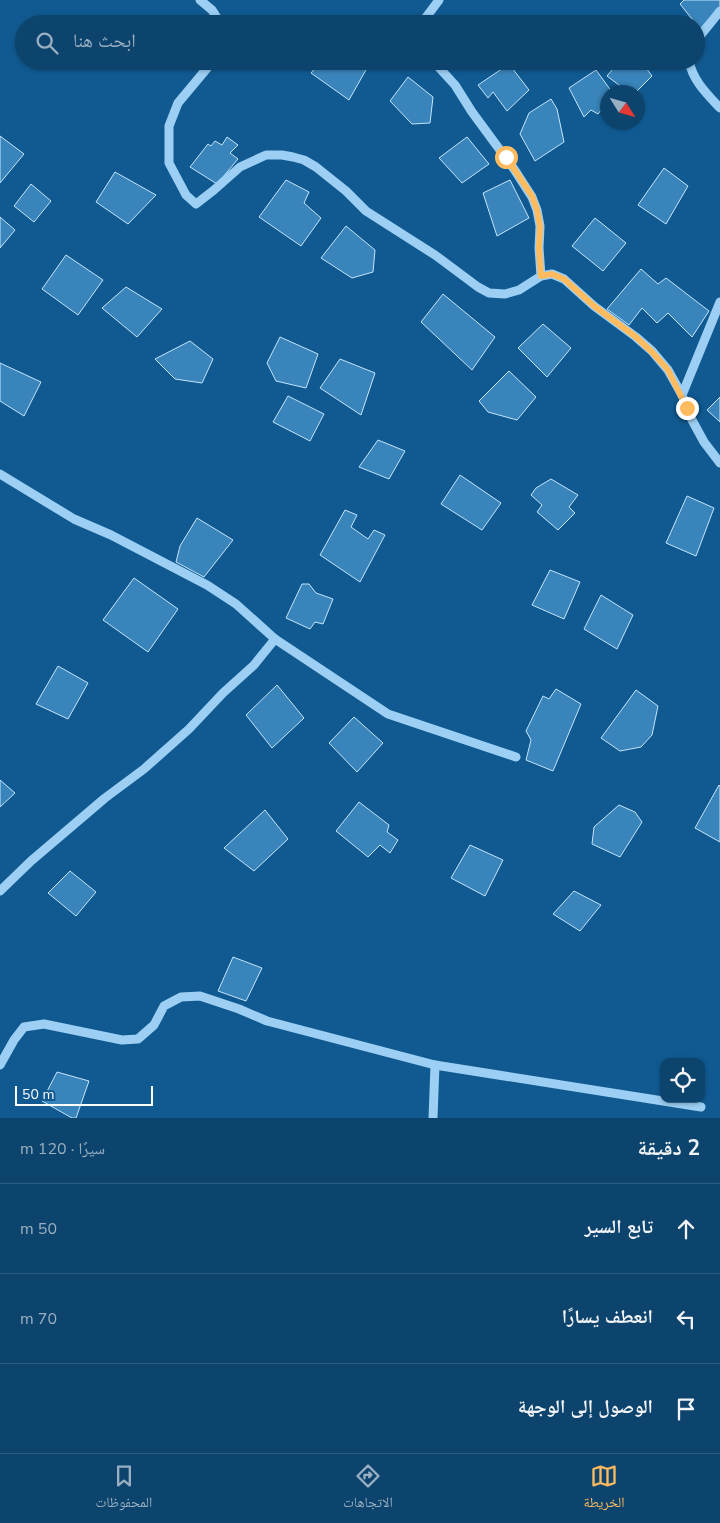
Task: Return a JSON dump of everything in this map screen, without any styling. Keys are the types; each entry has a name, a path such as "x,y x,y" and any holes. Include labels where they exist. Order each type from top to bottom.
{"street":[{"path":"200,0 215,15"},
{"path":"428,15 439,0"},
{"path":"705,30 720,11"},
{"path":"206,70 178,104 169,126 169,162 186,195 196,204 240,167 266,155 293,157 304,160 316,167 346,191 366,211 435,254 478,287 489,293 505,294 519,290 541,276 552,274 564,279 594,306 636,337 668,370 704,442 720,463"},
{"path":"441,70 455,85 532,196 540,226 541,276"},
{"path":"691,70 700,87 720,108"},
{"path":"682,396 720,302"},
{"path":"0,474 74,519 127,543 207,585 236,604 275,639 388,714 516,757"},
{"path":"0,891 31,861 189,730 223,693 254,664 275,639"},
{"path":"0,1066 14,1040 24,1027 44,1024 122,1040 138,1040 154,1025 164,1006 181,997 200,996 267,1020 435,1065 701,1106"},
{"path":"433,1118 435,1065"}],"building":[{"path":"684,0 720,0 720,7 705,24 705,15 689,15 680,4"},
{"path":"314,70 366,70 349,100 311,73"},
{"path":"500,70 514,70 529,90 507,111 493,92 488,98 478,85"},
{"path":"596,70 607,85 600,85 600,111 598,114 591,110 584,117 569,88"},
{"path":"612,70 648,70 652,76 643,85 619,85 607,76"},
{"path":"408,77 433,97 430,123 412,124 390,101"},
{"path":"551,99 557,109 564,142 535,161 520,134 529,113"},
{"path":"0,136 24,154 0,183"},
{"path":"227,137 238,145 230,153 238,159 217,184 190,167 208,144 211,146 215,141 222,145"},
{"path":"467,137 489,164 462,183 439,158"},
{"path":"664,168 688,186 666,224 638,205"},
{"path":"115,172 156,195 128,224 96,202"},
{"path":"286,180 309,192 304,203 321,218 301,246 259,217"},
{"path":"510,180 529,218 497,236 483,193"},
{"path":"31,184 51,201 34,222 14,206"},
{"path":"0,217 15,230 0,248"},
{"path":"595,218 626,243 603,271 572,246"},
{"path":"346,226 375,250 373,272 352,278 321,258"},
{"path":"66,255 103,280 78,315 42,289"},
{"path":"641,269 658,284 666,278 709,311 692,337 668,313 657,323 642,308 629,325 607,309"},
{"path":"126,287 162,309 137,337 102,308"},
{"path":"443,294 495,337 472,370 421,322"},
{"path":"543,324 571,348 547,377 518,348"},
{"path":"280,337 318,354 306,388 276,381 267,363"},
{"path":"190,341 213,359 202,383 175,379 155,359"},
{"path":"340,359 375,373 361,415 320,388"},
{"path":"0,363 41,382 24,416 0,401"},
{"path":"509,371 536,397 517,420 488,412 479,401"},
{"path":"288,396 324,414 310,441 273,422"},
{"path":"720,397 720,422 707,410"},
{"path":"378,440 405,451 389,479 359,467"},
{"path":"460,475 501,503 482,530 441,504"},
{"path":"551,479 578,495 569,507 575,513 558,530 537,512 542,505 531,495 536,488"},
{"path":"687,496 714,508 696,556 666,543"},
{"path":"345,510 357,515 351,527 368,539 374,530 385,535 360,582 320,555"},
{"path":"197,518 233,540 204,577 176,562 180,546"},
{"path":"550,570 580,582 564,619 532,605"},
{"path":"134,578 178,609 148,652 103,620"},
{"path":"302,584 309,584 316,593 333,599 323,624 315,622 310,629 286,618"},
{"path":"601,595 633,615 617,649 584,629"},
{"path":"58,666 88,683 68,719 36,704"},
{"path":"277,685 304,718 272,748 246,715"},
{"path":"556,689 581,704 553,771 526,760 531,740 526,731 543,696 549,699"},
{"path":"636,690 658,706 652,735 641,747 620,751 601,738"},
{"path":"354,717 383,743 357,772 329,743"},
{"path":"0,780 15,793 0,807"},
{"path":"720,786 720,842 695,828"},
{"path":"359,802 389,825 387,832 398,840 390,853 380,845 368,857 336,831"},
{"path":"619,805 635,812 642,822 620,857 592,844 594,827"},
{"path":"265,810 288,839 254,871 224,848"},
{"path":"470,845 503,860 485,896 451,878"},
{"path":"70,871 96,892 76,916 48,893"},
{"path":"574,891 601,905 580,931 553,914"},
{"path":"233,957 262,968 246,1001 218,991"},
{"path":"57,1072 89,1081 76,1118 72,1118 42,1101"}],"route":[{"path":"506,157 532,196 537,210 540,226 541,276 552,274 564,279 594,306 636,337 668,370 687,408"}]}
